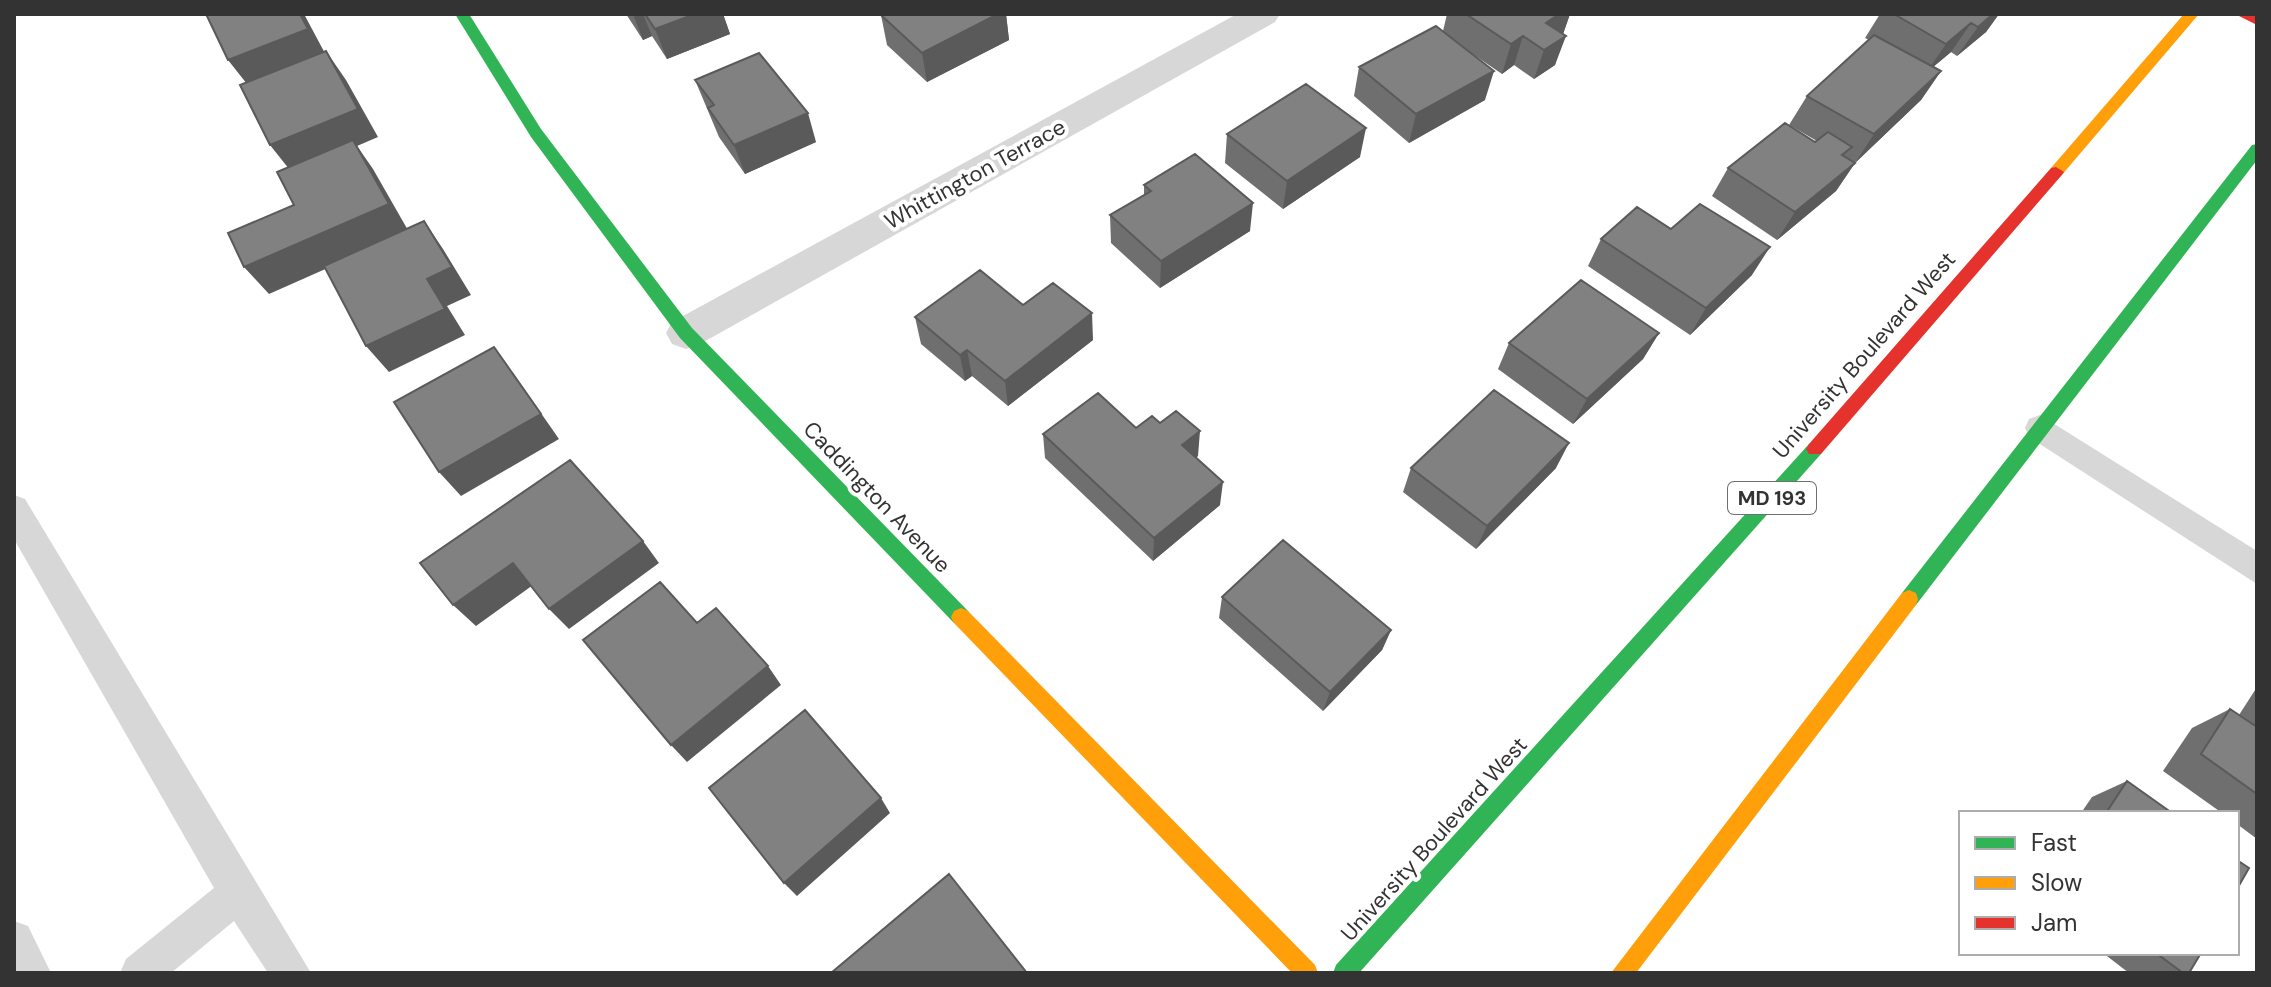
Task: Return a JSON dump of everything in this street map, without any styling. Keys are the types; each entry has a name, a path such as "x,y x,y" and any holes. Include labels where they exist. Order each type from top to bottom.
{"main road":[{"name":"Caddington Avenue","path":"462,14 536,133 686,333 1307,973"},
{"name":"University Boulevard West","path":"1344,973 1766,506 2192,14"},
{"path":"2242,14 2257,20"},
{"path":"1622,973 2257,149"}],"street":[{"name":"Whittington Terrace","path":"686,333 1263,14"}],"lane":[{"path":"2040,428 2257,569"},
{"path":"14,509 238,893 291,973"},
{"path":"140,973 238,893"},
{"path":"14,940 31,973"}],"building":[{"path":"206,14 300,14 308,29 228,60"},
{"path":"645,14 695,14 655,29"},
{"path":"883,14 998,14 922,53"},
{"path":"1466,14 1559,14 1546,23 1566,36 1544,50 1523,36 1511,44"},
{"path":"1894,14 1993,14 1978,27 1971,23 1946,44"},
{"path":"1436,26 1494,71 1416,114 1359,67"},
{"path":"1874,35 1941,71 1874,134 1807,96"},
{"path":"326,51 358,109 270,145 240,85"},
{"path":"759,53 808,113 734,145 708,108 714,105 695,80"},
{"path":"1306,84 1366,128 1287,181 1227,134"},
{"path":"1785,123 1815,142 1828,132 1852,147 1842,155 1855,163 1795,212 1728,168"},
{"path":"353,140 389,204 244,267 228,233 294,205 277,172"},
{"path":"1195,154 1253,203 1161,261 1110,215 1151,191 1144,185"},
{"path":"1700,204 1770,247 1706,308 1601,239 1637,207 1671,229"},
{"path":"424,221 452,267 427,279 445,309 366,346 324,266"},
{"path":"980,270 1023,305 1053,283 1092,313 1005,381 967,350 960,355 915,317"},
{"path":"1581,280 1659,333 1587,399 1509,343"},
{"path":"494,347 541,414 439,472 394,402"},
{"path":"1494,390 1569,443 1487,526 1411,468"},
{"path":"1098,393 1136,428 1152,416 1160,423 1176,411 1200,431 1182,445 1223,482 1154,538 1043,434"},
{"path":"570,460 643,541 549,609 513,563 453,605 420,563"},
{"path":"1283,540 1391,630 1330,692 1222,597"},
{"path":"660,582 697,623 716,608 768,666 671,745 583,640"},
{"path":"2230,709 2257,727 2257,794 2201,754"},
{"path":"805,710 881,798 784,883 709,788"},
{"path":"2127,781 2169,811 2107,811"},
{"path":"2239,861 2249,868 2239,886"},
{"path":"949,874 1027,973 831,973"},
{"path":"2159,955 2200,955 2189,973 2183,973"}],"traffic: fast":[{"path":"462,14 536,133 686,333 961,617"},
{"path":"1909,599 2257,149"},
{"path":"1344,973 1815,449"}],"traffic: slow":[{"path":"2056,172 2192,14"},
{"path":"1622,973 1909,599"},
{"path":"961,617 1307,973"}],"traffic: jam":[{"path":"2242,14 2257,20"},
{"path":"1815,449 2056,172"}]}
